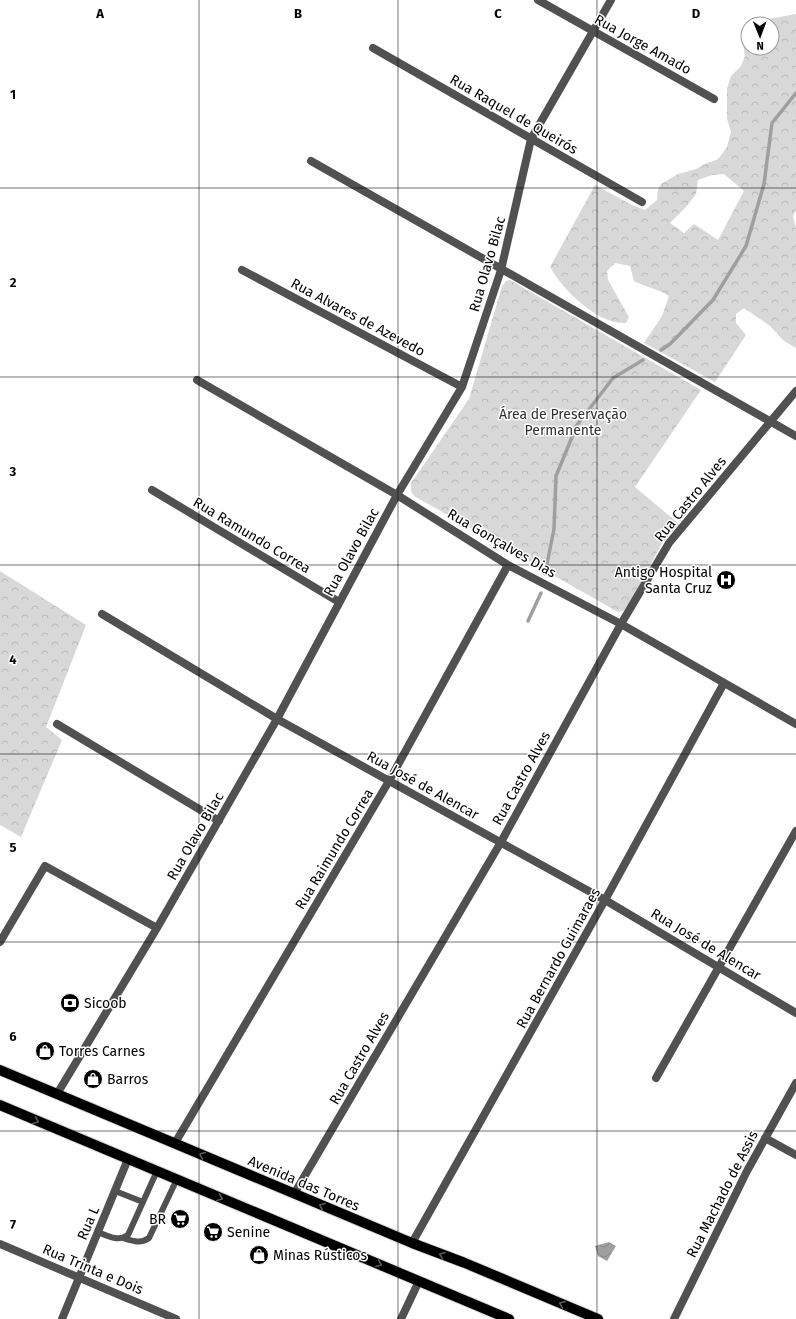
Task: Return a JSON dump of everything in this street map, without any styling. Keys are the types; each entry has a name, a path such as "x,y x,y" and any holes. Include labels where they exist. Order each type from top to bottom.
{"main road":[{"name":"Avenida das Torres","path":"0,1070 412,1244 465,1263 598,1319"},
{"path":"0,1106 509,1319"}],"street":[{"name":"Rua Jorge Amado","path":"538,0 714,99"},
{"name":"Rua Olavo Bilac","path":"57,1094 157,928 219,821 277,719 397,495 462,387 501,270 531,139 611,0"},
{"name":"Rua Raquel de Queirós","path":"373,48 642,202"},
{"path":"311,161 796,436"},
{"name":"Rua Alvares de Azevedo","path":"242,270 462,387"},
{"name":"Rua Gonçalves Dias","path":"197,380 397,495 508,565 621,624 796,724"},
{"name":"Rua Castro Alves","path":"294,1194 501,842 621,624 669,543 796,391"},
{"name":"Rua Ramundo Correa","path":"152,490 339,602"},
{"name":"Rua Raimundo Correa","path":"175,1143 389,781 508,565"},
{"name":"Rua José de Alencar","path":"102,614 277,719 605,900 796,1013"},
{"name":"Rua Bernardo Guimaraes","path":"412,1244 605,900 724,683"},
{"path":"57,724 219,821"},
{"path":"656,1078 796,831"},
{"path":"0,942 45,866 157,928"},
{"name":"Rua Machado de Assis","path":"674,1319 746,1171 796,1083"},
{"path":"765,1138 796,1155"},
{"name":"Rua L","path":"62,1319 128,1159"},
{"name":"Rua Trinta e Dois","path":"0,1244 176,1319"},
{"path":"401,1319 419,1281"}],"lane":[{"path":"123,1238 128,1235 157,1171"},
{"path":"98,1232 116,1239 123,1238 139,1242 145,1241 149,1238 177,1179"},
{"path":"115,1191 143,1202"}],"green space":[{"path":"796,14 796,210 793,216 796,229 796,348 784,341 770,326 744,308 736,314 736,323 746,335 715,382 644,343 662,316 669,296 634,281 630,266 615,263 607,271 608,280 629,317 626,323 615,322 604,318 582,304 563,286 550,267 595,185 632,205 645,210 657,200 658,190 661,184 678,174 696,169 718,159 727,147 731,132 727,119 727,88 731,76 741,66 745,56 780,56 780,17","holes":["724,174 744,191 718,240 694,224 684,233 670,223 686,207 696,194 698,180 712,175"]},
{"name":"Área de Preservação Permanente","path":"510,280 701,390 635,487 679,524 661,545 629,605 623,611 618,612 414,496 411,491 411,483 469,399 502,286 506,281"},
{"path":"0,571 86,625 46,727 62,740 21,837 0,825"}],"water":[{"path":"609,1242 616,1246 607,1261 598,1256 595,1246"}],"waterway":[{"path":"661,350 670,344 713,300 746,246 764,184 772,123 796,93"},
{"path":"545,574 554,529 556,476 577,425 613,378 643,360"},
{"path":"528,621 541,593"}],"place":[{"name":"Antigo Hospital Santa Cruz","path":"726,580"},
{"name":"Sicoob","path":"70,1003"},
{"name":"Torres Carnes","path":"45,1051"},
{"name":"Barros","path":"93,1079"},
{"name":"BR","path":"180,1219"},
{"name":"Senine","path":"213,1232"},
{"name":"Minas Rústicos","path":"259,1255"}]}
